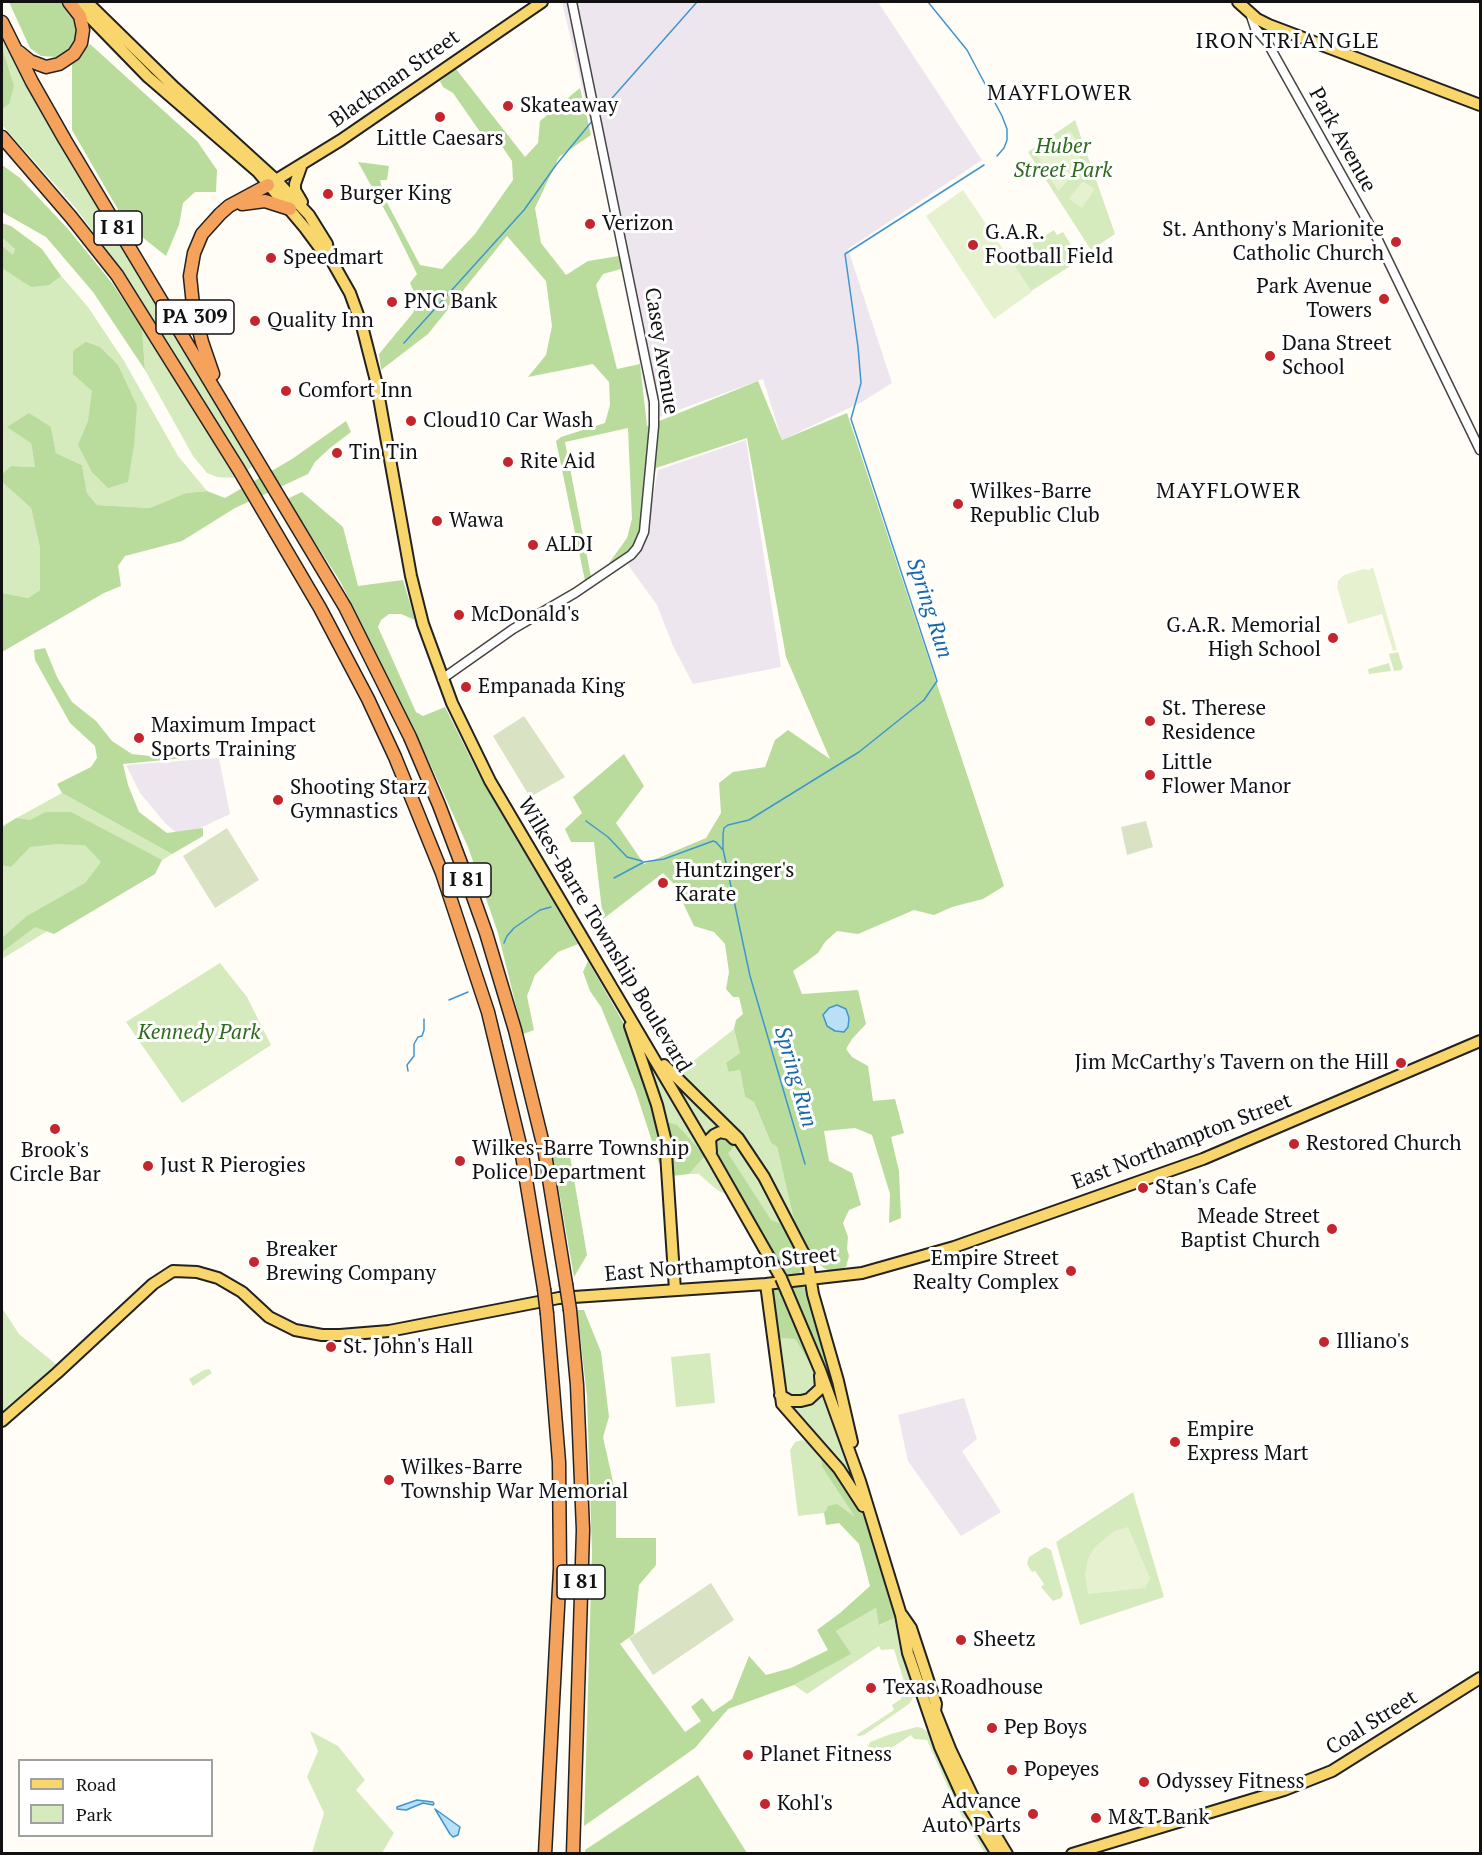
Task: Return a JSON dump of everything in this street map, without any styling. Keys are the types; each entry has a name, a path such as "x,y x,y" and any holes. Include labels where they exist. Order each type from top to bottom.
{"highway":[{"path":"8,34 19,52 30,61 46,67 64,62 78,49 83,30 80,16 69,2"},
{"name":"I 81","path":"2,22 65,140 257,458 368,650 410,737 439,805 465,874 507,1001 544,1148 570,1310 577,1385 583,1530 573,1854"},
{"name":"I 81","path":"2,137 117,275 239,470 320,608 368,699 395,757 442,873 488,1012 510,1097 523,1160 544,1289 559,1462 560,1569 545,1854"},
{"name":"PA 309","path":"240,432 208,363 195,319 190,288 191,267 197,243 214,220 229,206 272,182"},
{"path":"229,206 265,201 290,209"}],"main road":[{"name":"Wilkes-Barre Township Boulevard","path":"75,2 148,77 309,215 327,244 329,256 350,292 363,326 376,381 411,576 423,624 442,679 481,765 653,1055 781,1278 820,1370 860,1481 901,1615 908,1653 940,1747 964,1800 993,1850"},
{"name":"Wilkes-Barre Township Boulevard","path":"87,2 168,81 263,168 290,209 322,251 329,256"},
{"name":"Blackman Street","path":"272,182 302,165 542,2"},
{"path":"1238,2 1266,23 1480,105"},
{"path":"263,168 277,170 302,165"},
{"path":"302,165 296,178 295,190 309,215"},
{"path":"625,1011 662,1121 675,1290"},
{"name":"East Northampton Street","path":"2,1421 153,1284 173,1271 197,1272 218,1278 242,1292 275,1321 295,1330 322,1335 389,1331 560,1298 766,1284 862,1273 954,1247 1203,1159 1480,1041"},
{"path":"653,1055 738,1138 741,1145"},
{"path":"712,1156 710,1139 720,1132 729,1134 741,1145 764,1177 808,1263 813,1294 838,1381 860,1481"},
{"path":"766,1284 781,1399 846,1478 863,1506 876,1535"},
{"path":"781,1399 790,1401 809,1399 821,1388 820,1370"},
{"name":"Wilkes-Barre Township Boulevard","path":"901,1615 911,1628 936,1704 935,1711 951,1751 974,1799 1007,1854"},
{"name":"Coal Street","path":"1072,1854 1284,1790 1332,1771 1480,1678"}],"street":[{"name":"Casey Avenue","path":"442,679 513,629 575,593 631,555 644,532 654,426 652,393 572,2"},
{"name":"Park Avenue","path":"1250,13 1255,28 1267,42 1378,240 1480,450"},
{"path":"1266,23 1267,42"}],"shaded area":[{"path":"562,2 878,2 982,160 848,249 892,383 862,402 782,440 763,379 651,420 635,341 626,274"},
{"path":"746,440 781,667 693,684 673,646 657,605 628,565 644,542 658,470"},
{"path":"219,758 230,814 181,837 165,823 140,793 126,765"},
{"path":"964,1398 977,1439 962,1451 1001,1512 961,1536 908,1461 898,1415"}],"green space":[{"path":"9,2 63,2 74,14 79,27 78,39 69,51 57,57 41,56 30,48"},
{"path":"2,36 57,136 256,464 245,472 125,276 75,207 2,125"},
{"path":"90,44 197,141 217,170 216,192 195,192 183,203 179,225 166,256 127,225 72,130 72,64"},
{"path":"2,48 14,86 9,104 2,109"},
{"path":"456,69 525,157 538,143 540,121 580,88 591,135 559,157 535,208 541,243 566,275 588,261 619,256 621,269 603,274 596,285 617,369 640,364 647,426 758,381 782,440 847,413 1004,886 983,899 952,907 934,915 914,910 858,934 837,931 825,942 818,953 793,971 802,994 858,990 866,1024 846,1049 852,1057 868,1066 873,1101 895,1099 904,1133 891,1137 899,1171 901,1218 889,1223 890,1194 872,1135 855,1128 824,1131 829,1161 852,1173 861,1205 849,1210 843,1223 848,1237 849,1256 846,1267 832,1272 813,1259 794,1220 777,1147 771,1143 754,1102 745,1097 740,1070 729,1072 726,1063 740,1053 734,1029 736,1020 743,1014 739,997 733,997 726,989 729,972 725,944 714,932 694,926 674,884 663,873 603,919 594,842 571,842 565,829 582,813 573,797 624,754 644,786 616,823 644,864 706,838 721,813 719,783 733,772 765,767 775,740 788,730 830,759 786,657 747,438 656,468 638,537 630,551 609,566 627,538 632,519 628,428 565,442 591,577 585,581 556,441 561,437 605,423 610,405 609,382 593,364 528,377 546,355 552,326 546,281 507,236 428,334 381,370 379,354 413,313 418,301 410,283 417,274 358,162 389,166 387,180 380,180 384,197 420,265 442,269 475,234 513,180 512,161 495,136 485,139 453,93 443,87 440,81"},
{"name":"Huber Street Park","path":"1075,120 1115,234 1091,250 1028,152"},
{"path":"1070,131 1077,141 1081,163 1078,170 1058,191 1036,154"},
{"path":"2,165 20,178 68,229 112,283 142,328 145,370 93,292 46,237 2,212"},
{"path":"1083,181 1095,189 1082,208 1069,199"},
{"name":"G.A.R. Football Field","path":"963,190 1032,292 994,319 926,216"},
{"path":"2,223 11,226 42,249 61,276 49,285 31,287 2,268 2,246 13,255 15,249 2,237"},
{"path":"2,227 38,249 88,307 124,361 178,456 207,491 186,493 151,508 97,505 87,493 82,465 56,453 51,427 31,443 35,467 11,466 2,474"},
{"path":"1054,230 1057,235 1063,232 1080,260 1031,291 1009,258"},
{"path":"142,328 238,478 217,477 207,473 193,456 145,370"},
{"path":"86,342 100,347 118,365 137,406 128,482 108,488 92,472 78,445 88,421 92,391 73,374 73,354 74,350"},
{"path":"29,413 51,427 56,453 82,465 87,493 97,505 150,508 186,493 207,491 225,498 292,459 346,421 351,432 315,462 308,474 235,508 182,541 125,556 118,566 121,586 104,593 2,652 2,593 28,598 40,590 40,548 31,508 2,482 2,474 11,466 35,467 31,443 7,427"},
{"path":"2,482 31,508 40,548 40,590 28,598 2,593"},
{"path":"302,492 343,527 358,586 403,580 415,620 401,614 389,614 381,620 378,627 416,712 423,716 445,707 480,777 578,944 558,952 535,975 527,996 534,1030 523,1034 498,933 468,847 416,733 340,581 287,499"},
{"path":"1373,567 1397,650 1393,651 1382,614 1348,624 1337,587 1338,581 1344,575 1363,569 1369,570"},
{"path":"45,648 57,677 72,702 96,721 112,741 132,754 195,757 123,764 128,785 139,812 167,833 203,828 203,836 172,854 62,793 57,784 91,767 97,758 95,746 70,723 35,660 34,650"},
{"path":"1398,652 1403,668 1394,671 1389,654"},
{"path":"1389,663 1391,671 1369,674 1368,669"},
{"path":"524,716 565,777 530,797 493,736"},
{"path":"62,793 172,854 2,959 2,826"},
{"path":"46,812 71,812 162,860 155,874 54,934 35,927 2,952 2,938 27,916 85,883 101,862 85,845 57,844 30,847 11,867 2,865 2,828 16,818 30,820"},
{"path":"1146,821 1153,847 1127,855 1121,827"},
{"path":"227,828 259,880 215,908 183,856"},
{"path":"588,961 623,1022 634,1051 650,1096 659,1131 662,1164 659,1163 636,1092 601,1007 590,991 583,972"},
{"name":"Kennedy Park","path":"220,963 247,997 271,1045 182,1103 126,1022"},
{"path":"734,1029 740,1053 729,1072 740,1070 745,1097 754,1102 771,1143 777,1147 794,1220 757,1156 678,1073"},
{"path":"644,1052 666,1091 705,1156 666,1122"},
{"path":"670,1076 720,1126 706,1136"},
{"path":"666,1122 677,1125 705,1156 689,1174 672,1176"},
{"path":"718,1137 731,1140 753,1168 803,1262 771,1221 727,1152 734,1148 716,1139"},
{"path":"725,1138 734,1147 728,1153 771,1220 781,1224 803,1262 799,1274 784,1276 769,1244 714,1147 716,1139"},
{"path":"568,1144 587,1255 574,1277 551,1146"},
{"path":"705,1156 727,1193 717,1190 699,1174 689,1174"},
{"path":"794,1284 800,1284 807,1290 812,1301 835,1389 791,1291"},
{"path":"778,1288 816,1374 795,1339 775,1338 771,1291"},
{"path":"2,1308 19,1334 57,1365 2,1413"},
{"path":"577,1310 584,1310 601,1352 609,1417 603,1437 616,1495 616,1538 656,1538 656,1565 639,1585 634,1634 620,1644 685,1732 701,1721 691,1707 702,1698 713,1712 732,1699 749,1656 766,1675 791,1668 828,1650 817,1630 870,1586 859,1544 839,1523 826,1525 824,1513 828,1506 837,1504 855,1517 822,1467 820,1452 854,1497 863,1513 878,1553 895,1618 879,1625 876,1608 836,1631 851,1654 794,1685 728,1709 695,1748 584,1826 592,1553 587,1396"},
{"path":"775,1338 795,1339 816,1374 818,1385 806,1397 791,1396 783,1389"},
{"path":"710,1353 715,1403 676,1407 671,1357"},
{"path":"209,1369 212,1373 193,1386 189,1379"},
{"path":"824,1392 861,1497 788,1406"},
{"path":"802,1440 814,1445 820,1452 822,1467 857,1519 828,1506 824,1513 798,1516 790,1450 795,1442"},
{"path":"1133,1492 1164,1597 1080,1625 1056,1542"},
{"path":"1128,1527 1150,1578 1145,1588 1088,1594 1085,1574 1088,1559 1094,1548 1114,1531"},
{"path":"1045,1547 1051,1550 1063,1594 1061,1598 1053,1601 1041,1587 1044,1584 1035,1571 1032,1572 1027,1564 1029,1557"},
{"path":"711,1583 734,1620 653,1675 629,1638"},
{"path":"876,1608 880,1625 895,1618 915,1695 909,1704 864,1735 859,1736 856,1735 894,1710 892,1705 901,1699 902,1690 906,1688 894,1649 881,1650 879,1646 807,1694 794,1685 850,1654 836,1631"},
{"path":"917,1727 928,1732 955,1797 988,1853 985,1853 956,1806 927,1740 914,1739 911,1735 870,1762 866,1751 870,1742"},
{"path":"310,1731 338,1746 365,1780 356,1790 394,1833 382,1853 312,1853 324,1813 307,1777 318,1751"},
{"path":"698,1775 747,1853 585,1853 585,1850"}],"water":[{"path":"837,1005 846,1009 849,1018 848,1027 844,1032 835,1031 827,1026 823,1015 829,1008"},
{"path":"417,1800 434,1804 423,1803 406,1810 397,1809 397,1807"},
{"path":"435,1809 460,1827 458,1835 453,1837 450,1834"}],"waterway":[{"path":"598,114 697,2"},
{"name":"Spring Run","path":"928,2 967,50 1002,116 1007,129 1007,140 997,156"},
{"path":"404,343 524,210 556,165 593,120"},
{"name":"Spring Run","path":"805,1164 750,976 723,849 724,828 749,820 859,752 924,700 937,681 851,419 861,383 845,254 984,165"},
{"path":"586,821 608,837 627,857 642,861"},
{"path":"614,878 644,862 664,859 713,841 722,849"},
{"path":"504,943 514,928 540,910 551,907"},
{"path":"449,1000 468,992"},
{"path":"408,1071 407,1065 414,1056 414,1044 418,1037 422,1036 424,1030 424,1019"}],"place":[{"name":"Skateaway","path":"508,106"},
{"name":"Little Caesars","path":"440,117"},
{"name":"Burger King","path":"328,194"},
{"name":"Verizon","path":"590,224"},
{"name":"St. Anthony's Marionite Catholic Church","path":"1396,242"},
{"name":"G.A.R. Football Field","path":"973,245"},
{"name":"Speedmart","path":"271,258"},
{"name":"Park Avenue Towers","path":"1384,299"},
{"name":"PNC Bank","path":"392,302"},
{"name":"Quality Inn","path":"255,321"},
{"name":"Dana Street School","path":"1270,356"},
{"name":"Comfort Inn","path":"286,391"},
{"name":"Cloud10 Car Wash","path":"411,421"},
{"name":"Tin Tin","path":"337,453"},
{"name":"Rite Aid","path":"508,462"},
{"name":"Wilkes-Barre Republic Club","path":"958,504"},
{"name":"Wawa","path":"437,521"},
{"name":"ALDI","path":"533,545"},
{"name":"McDonald's","path":"459,615"},
{"name":"G.A.R. Memorial High School","path":"1333,638"},
{"name":"Empanada King","path":"466,687"},
{"name":"St. Therese Residence","path":"1150,721"},
{"name":"Maximum Impact Sports Training","path":"139,738"},
{"name":"Little Flower Manor","path":"1150,775"},
{"name":"Shooting Starz Gymnastics","path":"278,800"},
{"name":"Huntzinger's Karate","path":"663,883"},
{"name":"Jim McCarthy's Tavern on the Hill","path":"1401,1063"},
{"name":"Brook's Circle Bar","path":"55,1129"},
{"name":"Restored Church","path":"1294,1144"},
{"name":"Wilkes-Barre Township Police Department","path":"460,1161"},
{"name":"Just R Pierogies","path":"148,1166"},
{"name":"Stan's Cafe","path":"1143,1188"},
{"name":"Meade Street Baptist Church","path":"1332,1229"},
{"name":"Breaker Brewing Company","path":"254,1262"},
{"name":"Empire Street Realty Complex","path":"1071,1271"},
{"name":"Illiano's","path":"1324,1342"},
{"name":"St. John's Hall","path":"331,1347"},
{"name":"Empire Express Mart","path":"1175,1442"},
{"name":"Wilkes-Barre Township War Memorial","path":"389,1480"},
{"name":"Sheetz","path":"961,1640"},
{"name":"Texas Roadhouse","path":"871,1688"},
{"name":"Pep Boys","path":"992,1728"},
{"name":"Planet Fitness","path":"748,1755"},
{"name":"Popeyes","path":"1012,1770"},
{"name":"Odyssey Fitness","path":"1144,1782"},
{"name":"Kohl's","path":"765,1804"},
{"name":"Advance Auto Parts","path":"1033,1814"},
{"name":"M&T Bank","path":"1096,1818"}],"district":[{"name":"IRON TRIANGLE","path":"1288,42"},
{"name":"MAYFLOWER","path":"1060,94"},
{"name":"MAYFLOWER","path":"1229,492"}]}
